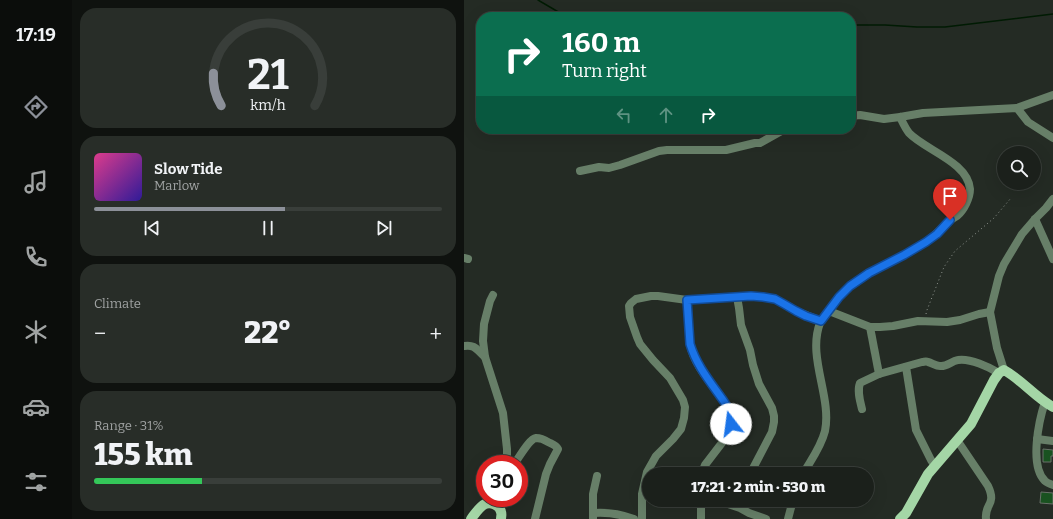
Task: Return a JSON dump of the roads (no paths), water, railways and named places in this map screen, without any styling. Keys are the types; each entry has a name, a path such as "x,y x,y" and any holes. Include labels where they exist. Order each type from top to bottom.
{"main road":[{"path":"900,519 906,513 928,474 971,424 994,380 1001,372 1013,375 1049,404"},
{"path":"471,519 482,507"},
{"path":"498,507 501,512 501,519"}],"street":[{"path":"856,115 884,119 923,113 1017,108 1053,94"},
{"path":"1017,108 1028,122 1053,138"},
{"path":"807,467 821,444 825,430 826,418 824,397 819,374 817,353 818,334 821,321 839,297 850,286 859,279 904,255 937,234 944,226 958,216 966,205 968,198 970,189 968,181 958,168 946,158 913,137 904,126 900,117"},
{"path":"580,171 599,167 609,168 659,150 726,150 760,143 776,134"},
{"path":"1001,372 990,312 999,276 1004,264 1022,234 1053,199"},
{"path":"1034,219 1053,259"},
{"path":"493,295 484,324 483,341 485,357 503,413 507,455"},
{"path":"642,519 642,494 647,472 656,456 674,439 681,429 685,407 684,400 670,378 640,344 630,317 629,306 631,303 636,299 651,296 687,300 751,296 775,299 806,316 821,321"},
{"path":"737,297 741,325 750,350 753,365 759,384 772,408 774,416 772,432 754,467"},
{"path":"687,300 690,344 692,351 698,364 728,408 731,424 731,430 728,435 704,467"},
{"path":"829,311 870,327 893,326 911,322 947,322 990,312"},
{"path":"870,327 880,374"},
{"path":"464,346 474,346 485,357"},
{"path":"862,409 858,386 860,383 880,374 922,362 928,362 940,366 948,365 951,362 958,360 967,360 1001,372"},
{"path":"906,367 916,430 935,466"},
{"path":"1049,404 1039,422 1036,458 1041,476 1045,481 1053,485"},
{"path":"521,455 534,438 538,438 555,445 558,449 546,474 535,519"},
{"path":"1037,439 1053,441"},
{"path":"957,440 988,486 991,493 992,501 986,513 986,519"},
{"path":"597,476 593,494 593,516 605,512 634,519"},
{"path":"701,507 701,519"},
{"path":"743,507 748,513 766,519"},
{"path":"788,519 791,507"}],"waterway":[{"path":"538,0 558,12"},
{"path":"856,25 945,27 1053,14"}]}
